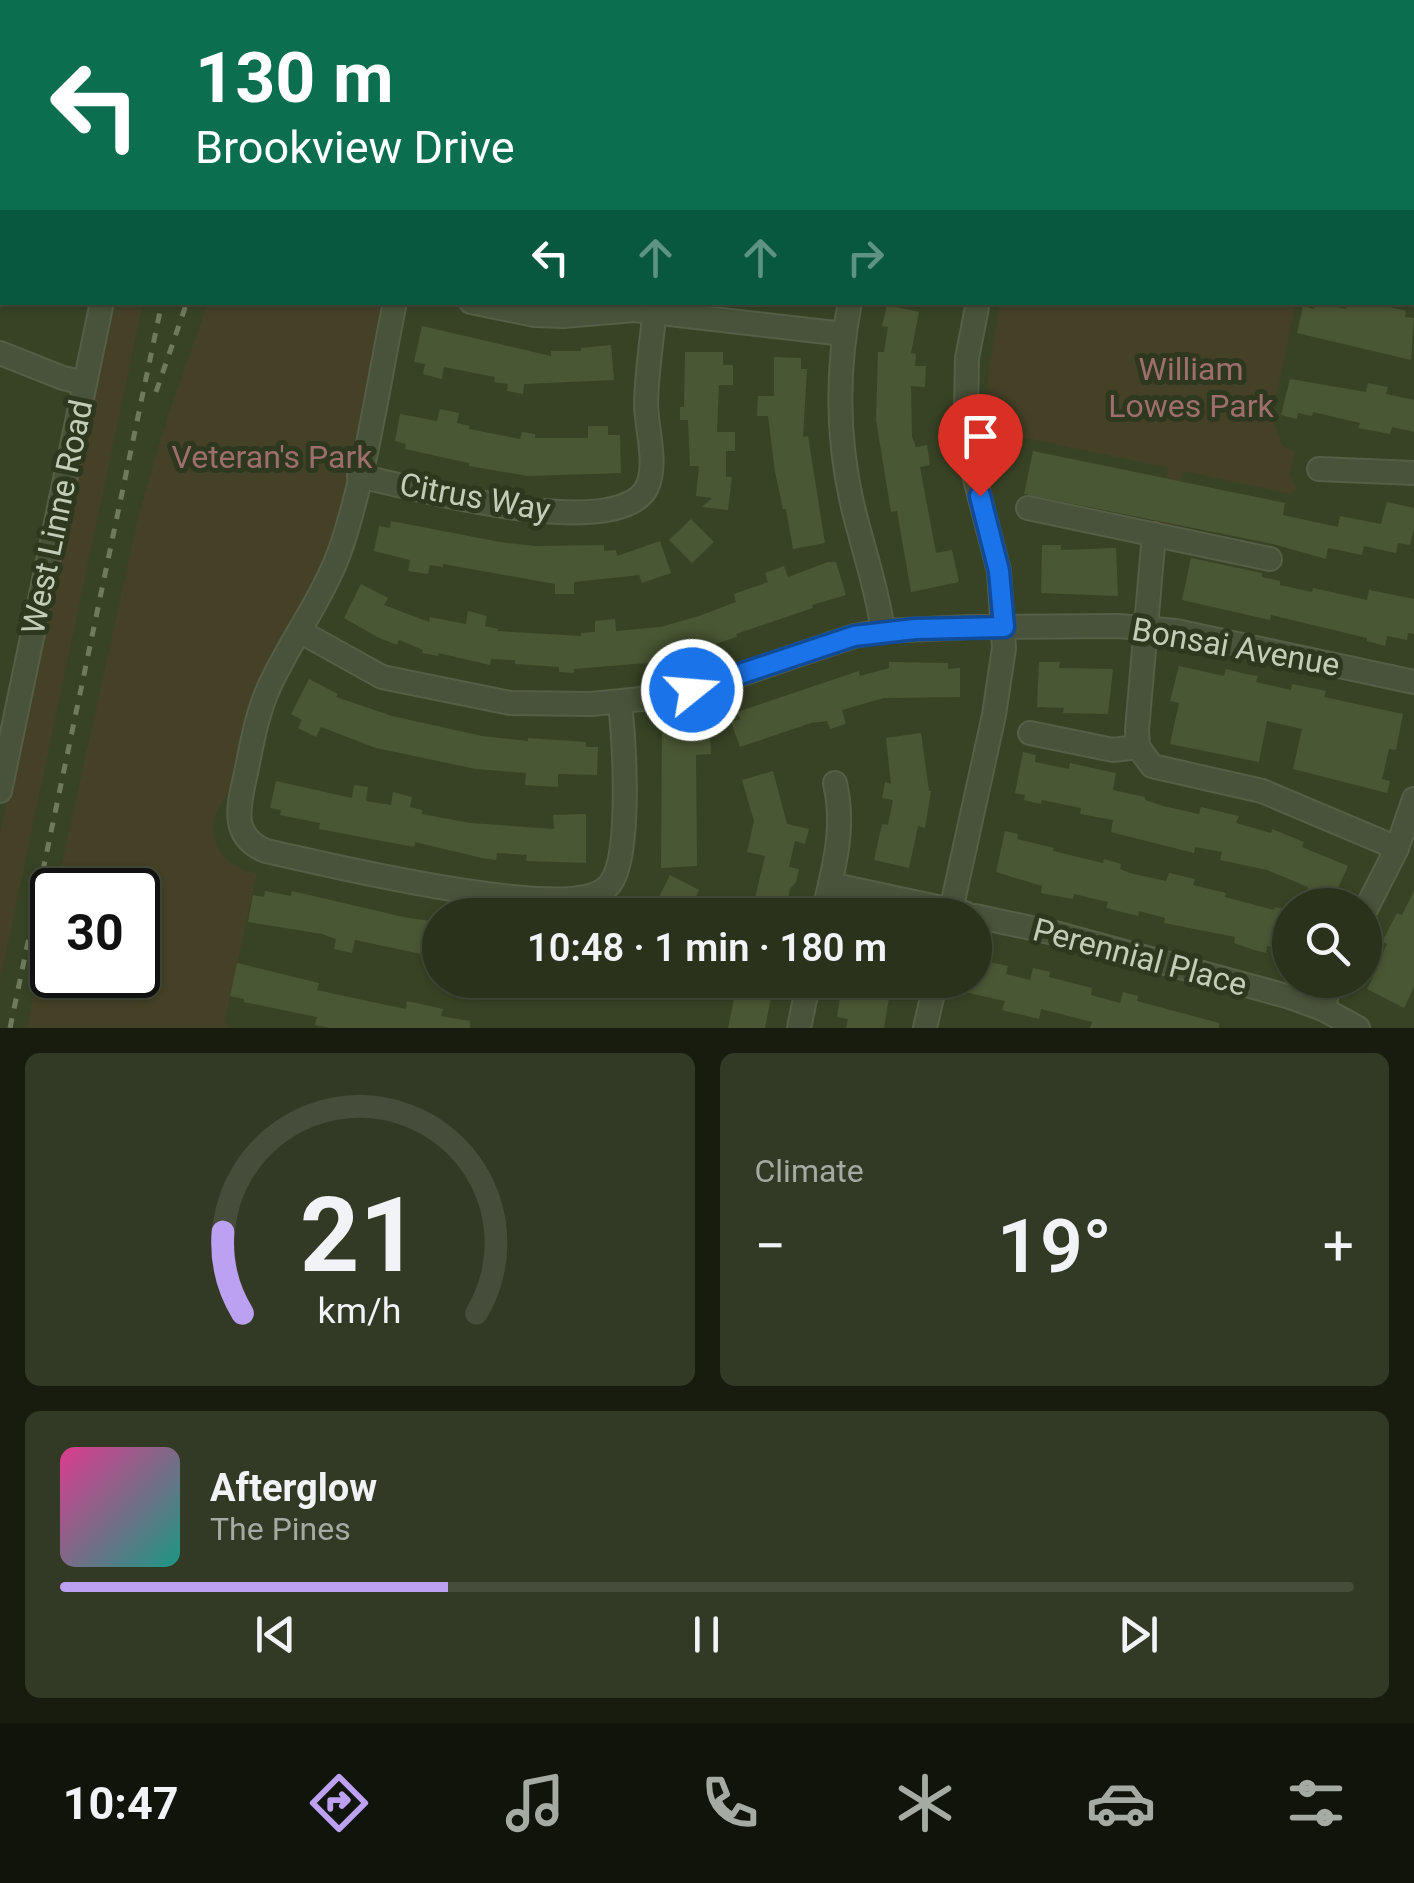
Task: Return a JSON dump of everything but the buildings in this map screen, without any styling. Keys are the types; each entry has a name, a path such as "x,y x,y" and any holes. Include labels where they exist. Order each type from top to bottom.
{"street":[{"name":"West Linne Road","path":"0,791 101,305"},
{"path":"395,305 343,542 318,601 260,708 238,808 244,837 266,851 462,891 529,898 593,896 613,881 618,864 627,762 620,702"},
{"path":"486,305 535,315 654,311 844,334"},
{"path":"849,305 840,398 846,464 883,631"},
{"path":"965,898 999,692 1004,627 999,571 973,472 966,409 967,358 977,305"},
{"name":"Citrus Way","path":"359,476 540,512 597,510 629,504 640,495 650,477 647,374 654,311"},
{"path":"0,352 64,378 86,382"},
{"path":"1319,470 1414,473"},
{"path":"1028,508 1270,559"},
{"path":"1154,534 1137,730 1138,747 1152,766 1262,792 1396,848"},
{"name":"Bonsai Avenue","path":"301,632 361,668 404,684 510,703 620,702 706,686 830,643 883,631 1004,627 1146,628 1414,682"},
{"path":"1030,733 1114,750 1138,747"},
{"path":"827,898 840,833 835,782"},
{"path":"1376,888 1414,798"},
{"name":"Perennial Place","path":"830,884 892,898"},
{"name":"Perennial Place","path":"992,921 1096,944 1323,1009 1358,1028"},
{"path":"799,1028 805,998"},
{"path":"925,1028 932,998"},
{"path":"1323,1009 1326,998"}],"green space":[{"path":"111,305 143,305 0,981 0,834"},
{"name":"Veteran's Park","path":"207,305 385,305 336,531 231,788 215,817 215,838 222,855 237,867 257,873 225,1021 230,1028 27,1028 33,998 160,998 160,868 61,868 139,513 168,415"},
{"name":"William Lowes Park","path":"1000,305 1296,305 1272,417 1282,445 1295,452 1290,473 1296,490 1290,494 1183,471 1171,530 1156,527 1168,468 1007,434 989,437 988,373"}],"railway":[{"path":"10,1028 161,305"},
{"path":"156,392 186,305"}],"route":[{"path":"692,690 854,636 915,629 1004,627 999,571 980,496"}]}
